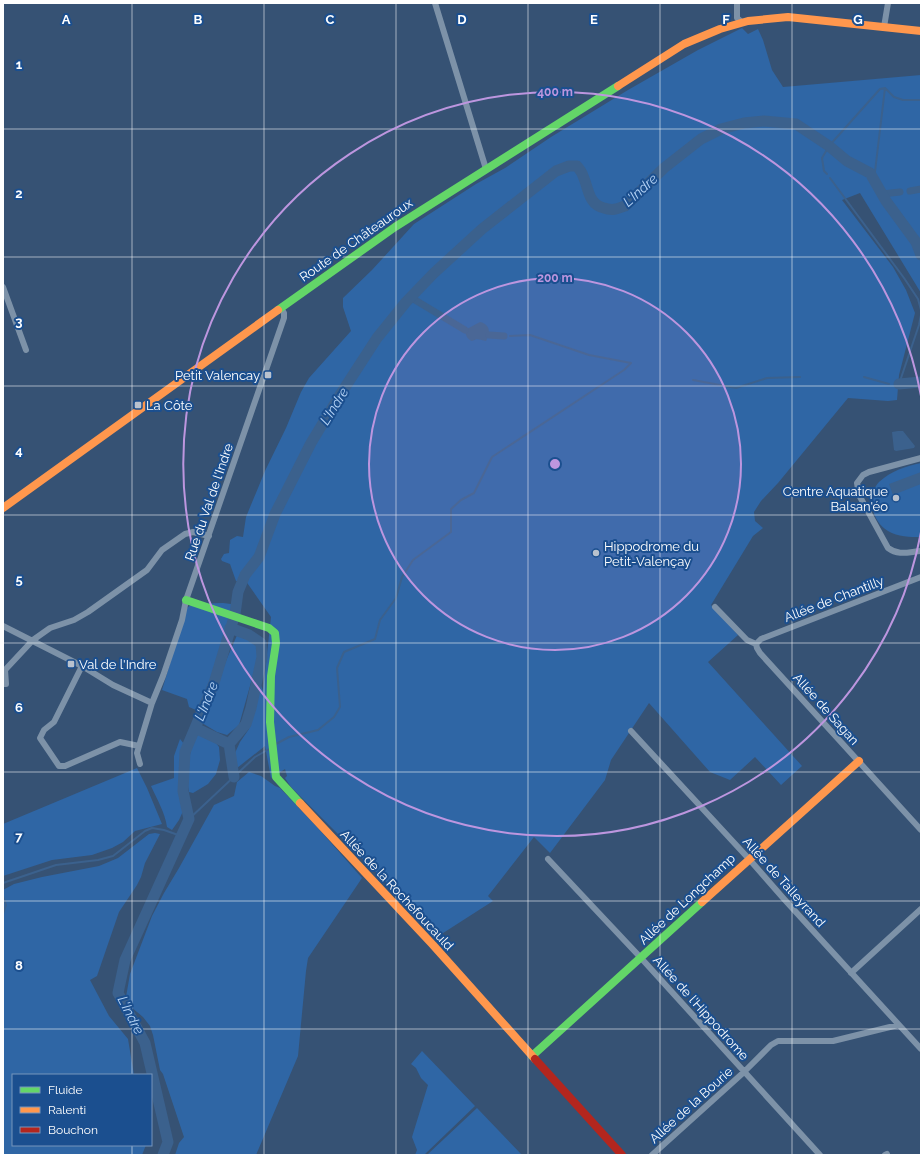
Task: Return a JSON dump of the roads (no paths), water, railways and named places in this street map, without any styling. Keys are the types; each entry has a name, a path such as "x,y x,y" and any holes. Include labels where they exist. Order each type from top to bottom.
{"street":[{"path":"435,3 486,169"},
{"path":"737,3 738,18 742,22"},
{"path":"884,27 888,3"},
{"name":"Route de Châteauroux","path":"3,508 395,227 684,44 726,26 767,18 788,17 921,31"},
{"path":"3,287 26,350"},
{"name":"Rue du Val de l'Indre","path":"140,764 137,753 152,703 163,676 182,620 186,600 284,318 284,313 281,308"},
{"path":"921,458 869,472 863,475 857,483 859,494 888,548 900,554 921,551"},
{"path":"3,684 6,684 4,670 33,640 50,628 74,620 88,612 147,570 162,550 185,534 193,532 209,536"},
{"name":"Allée de Chantilly","path":"756,644 761,639 921,577"},
{"name":"Allée de la Rochefoucauld","path":"186,600 268,628 275,633 276,643 271,676 270,722 276,777 433,946 622,1155"},
{"name":"Allée de Sagan","path":"715,607 747,640 756,644 760,653 921,830"},
{"path":"3,626 82,666 113,685 152,703"},
{"path":"82,666 54,722 44,730 40,738 59,766 66,766 120,742 139,746"},
{"name":"Allée de Talleyrand","path":"631,731 921,1049"},
{"name":"Allée de Longchamp","path":"532,1056 859,761"},
{"name":"Allée de l'Hippodrome","path":"548,859 641,958 820,1155"},
{"path":"851,973 921,908"},
{"name":"Allée de la Bourie","path":"652,1155 778,1041 833,1041 898,1025"}],"waterway":[{"path":"827,174 824,171 822,158 829,146 880,89 885,88 894,97 903,100 921,100"},
{"path":"874,180 885,88"},
{"name":"L'Indre","path":"163,1155 168,1142 145,1043 118,993 125,960 189,819 183,791 185,752 214,683 235,614 238,592 245,575 259,557 275,514 311,443 377,338 406,302 434,273 482,229 556,171 569,166 577,166 582,173 592,200 599,206 607,209 617,209 625,206 664,168 701,139 721,129 744,123 764,121 796,124 829,146 847,161 870,173 886,201 916,242 921,255"},
{"path":"830,178 904,278 918,299 921,310"},
{"path":"910,191 921,189"},
{"path":"882,194 900,192"},
{"path":"410,297 465,330"},
{"path":"899,384 921,315"},
{"path":"489,335 504,336"},
{"path":"510,336 530,335 589,355 631,363"},
{"path":"274,745 289,737 318,730 334,717 340,707 337,668 344,652 375,639 380,620 396,598 402,577 413,560 451,532 451,509 461,500 474,493 492,457 624,370 631,363"},
{"path":"693,380 736,388 767,378 800,377"},
{"path":"864,377 889,384"},
{"path":"899,384 921,382"},
{"path":"230,628 249,635 261,643 262,657 246,724 229,744 234,777"},
{"path":"195,728 229,744"},
{"path":"189,819 255,757 271,748"},
{"path":"3,883 56,865 98,860 113,856 145,831 152,828 164,830 181,836"},
{"path":"3,896 6,905 3,914"}],"place":[{"name":"Petit Valencay","path":"268,375"},
{"name":"La Côte","path":"138,405"},
{"name":"Centre Aquatique Balsan'éo","path":"896,498"},
{"name":"Hippodrome du Petit-Valençay","path":"596,553"},
{"name":"Val de l'Indre","path":"71,664"}]}
